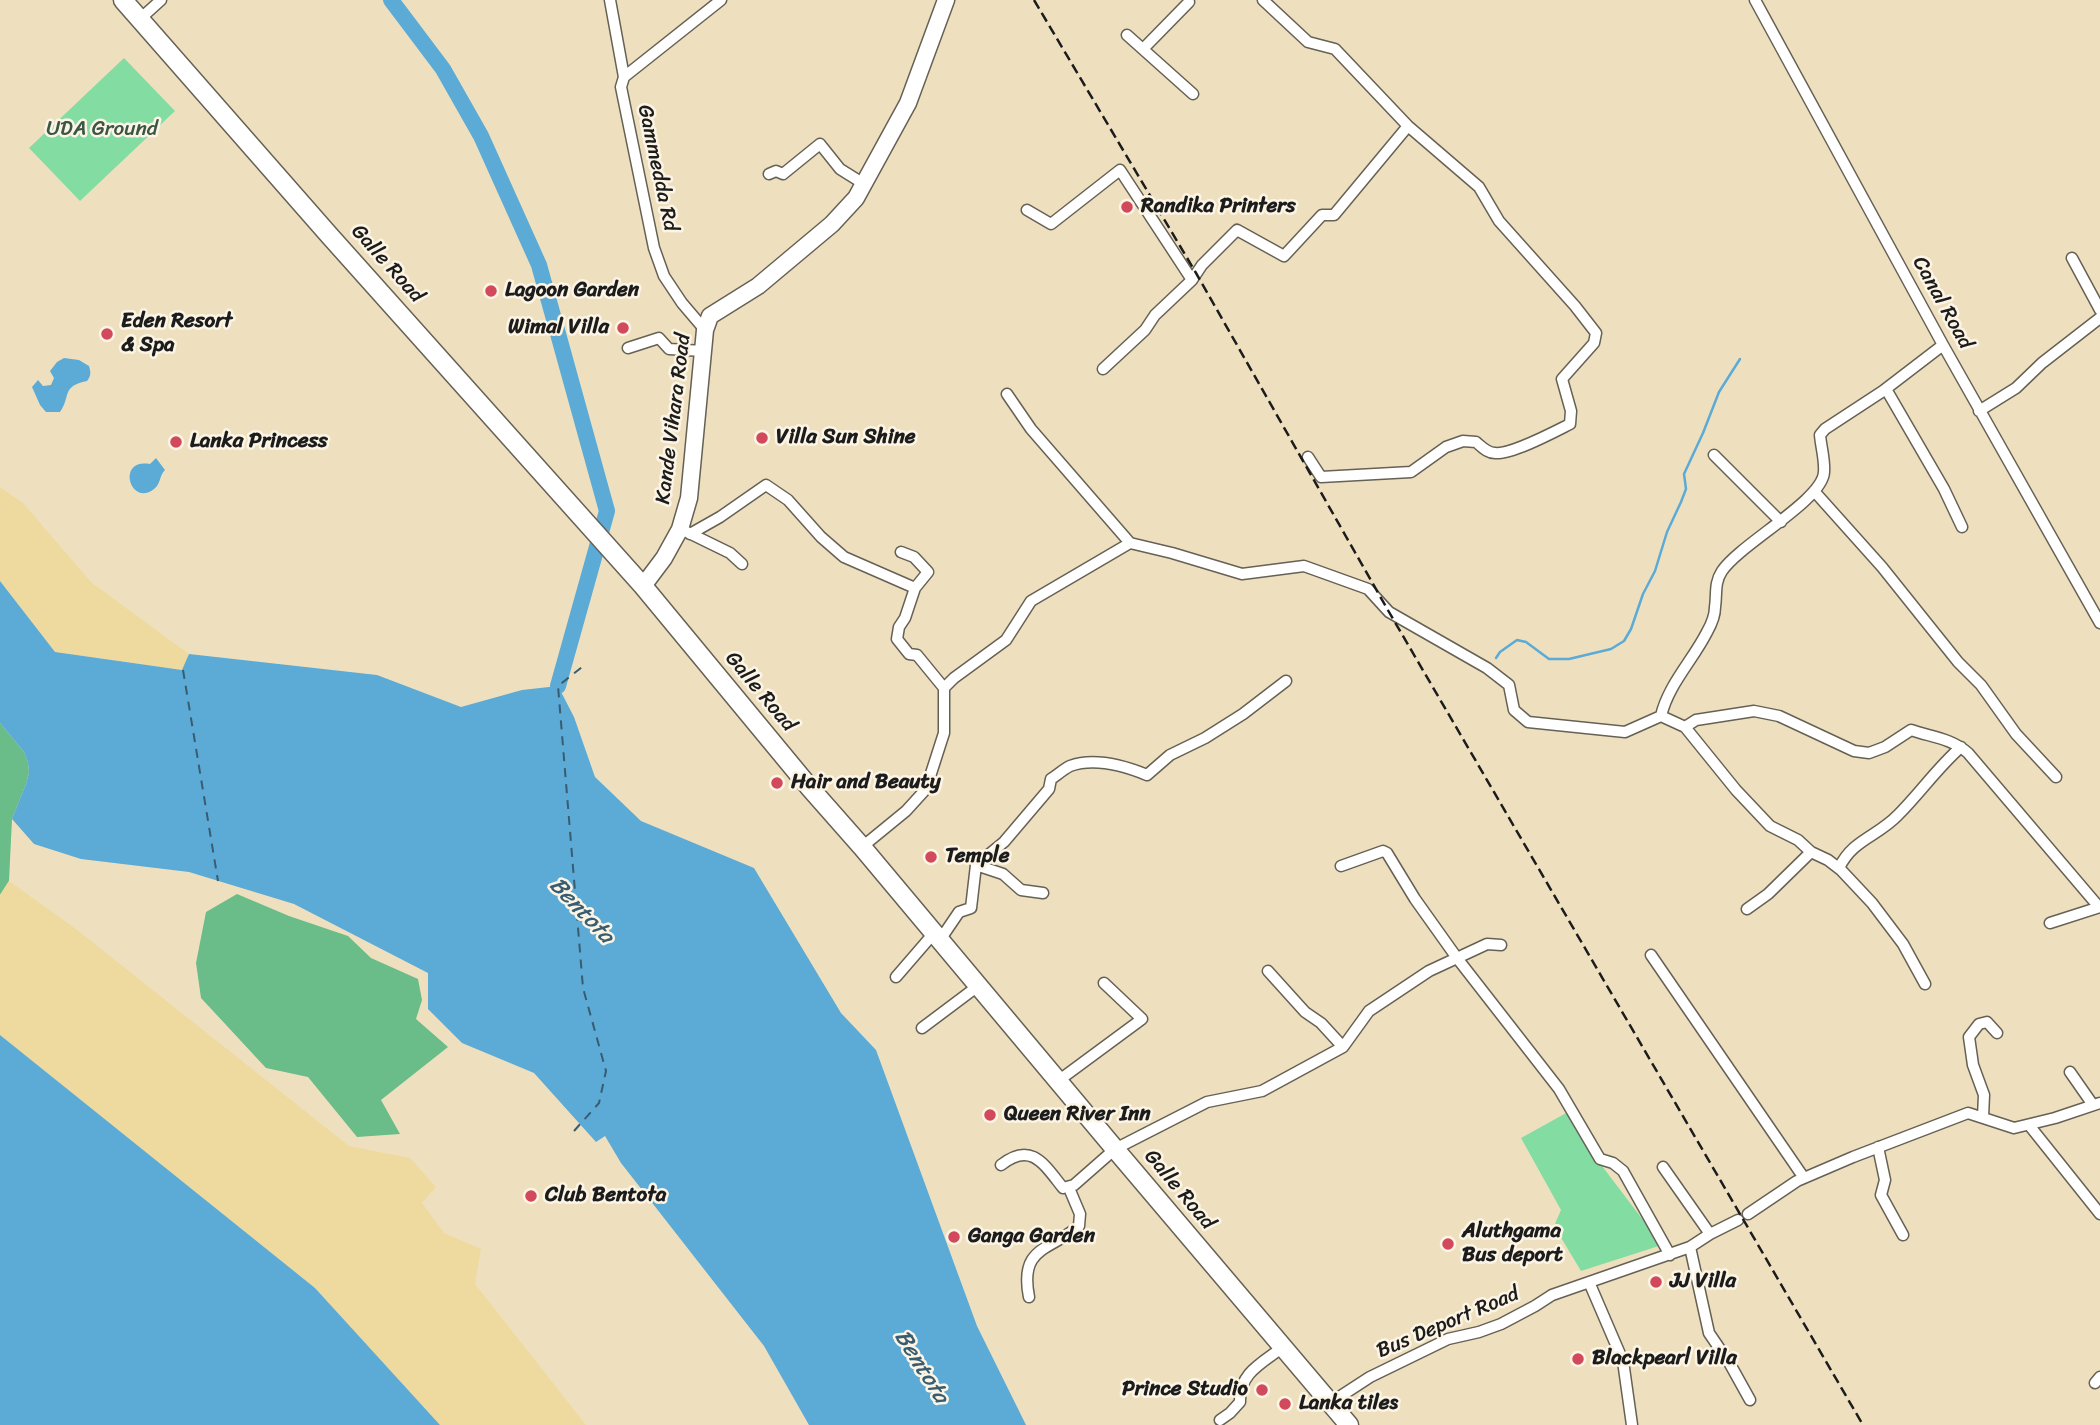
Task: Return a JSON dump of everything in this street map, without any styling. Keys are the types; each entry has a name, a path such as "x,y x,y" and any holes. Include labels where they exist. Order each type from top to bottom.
{"highway":[{"name":"Galle Road","path":"123,0 638,582 1349,1425"}],"main road":[{"name":"Kande Vihara Road","path":"638,582 664,558 685,531 705,330 710,316 758,286 832,224 856,198 908,103 946,0"}],"street":[{"path":"140,19 161,0"},
{"name":"Gammedda Rd","path":"610,0 624,77 621,87 654,248 664,276 705,330"},
{"path":"624,77 721,0"},
{"path":"1262,0 1308,43 1335,49 1408,125 1479,187 1499,221 1596,333 1594,343 1562,379 1571,411 1570,424 1538,439 1498,454 1487,452 1476,442 1463,441 1446,447 1411,472 1321,477 1308,457"},
{"name":"Canal Road","path":"1755,0 1979,411 2100,623"},
{"path":"1143,49 1189,2"},
{"path":"1126,35 1193,94"},
{"path":"1103,369 1145,330 1237,230 1284,256 1322,215 1334,215 1408,125"},
{"path":"769,174 783,174 820,144 840,169 864,184"},
{"path":"1027,210 1051,224 1120,170 1192,280"},
{"path":"2073,258 2100,310"},
{"path":"1979,411 2016,388 2042,363 2100,318"},
{"path":"628,348 659,338 669,349 703,351"},
{"path":"1661,716 1674,687 1708,631 1716,609 1715,587 1721,572 1820,485 1825,473 1820,435 1943,345"},
{"path":"1886,389 1944,489 1962,527"},
{"path":"1007,394 1031,429 1130,543 1242,574 1304,566 1368,589 1388,612 1487,668 1508,685 1514,710 1528,722 1625,732 1661,716 1685,727 1736,790 1770,826 1828,860 1872,903 1895,934 1925,984"},
{"path":"1714,455 1781,522"},
{"path":"685,531 720,517 766,485 789,500 821,537 844,557 915,588"},
{"path":"1814,491 1882,566 1958,662 1981,685 2016,734 2056,777"},
{"path":"685,531 730,553 742,564"},
{"path":"944,688 1006,640 1031,601 1130,543"},
{"path":"862,847 906,811 926,789 944,733 944,688 917,655 909,654 897,639 899,627 905,618 915,588 928,572 914,557 901,552"},
{"path":"896,977 959,912 971,908 976,865 1004,842 1049,789 1051,779 1069,766 1087,763 1126,766 1147,775 1170,755 1196,743 1243,714 1286,681"},
{"path":"1685,727 1696,720 1755,711 1779,716 1854,751 1869,753 1885,747 1911,730 1950,740 1961,747 2100,907 2050,923"},
{"path":"1839,869 1844,856 1856,844 1877,833 1897,816 1961,747"},
{"path":"1340,866 1383,851 1392,858 1415,899 1457,958 1559,1089 1600,1159 1613,1163 1623,1171 1670,1255"},
{"path":"1747,909 1791,873 1811,852"},
{"path":"976,865 1003,874 1021,890 1043,892"},
{"path":"1001,1166 1018,1154 1027,1154 1040,1161 1063,1188 1069,1188 1115,1149 1208,1102 1262,1091 1343,1047 1369,1012 1429,971 1487,944 1501,945"},
{"path":"1651,955 1804,1178"},
{"path":"1268,971 1305,1012 1321,1023 1343,1047"},
{"path":"1058,1081 1142,1019 1104,983"},
{"path":"922,1028 978,986"},
{"path":"1983,1117 1984,1095 1973,1065 1969,1037 1979,1024 1987,1022 1997,1033"},
{"path":"1748,1214 1804,1178 1968,1113 2014,1128 2096,1104 2070,1072"},
{"path":"2028,1125 2100,1214"},
{"path":"1878,1147 1885,1180 1881,1195 1903,1235"},
{"path":"1663,1167 1710,1234"},
{"path":"1029,1297 1027,1270 1035,1255 1079,1226 1080,1214 1069,1188"},
{"name":"Bus Deport Road","path":"1330,1403 1370,1377 1448,1339 1501,1324 1552,1295 1690,1247 1738,1220"},
{"path":"1690,1247 1709,1333 1750,1400"},
{"path":"1589,1282 1623,1361 1632,1425"},
{"path":"1220,1419 1240,1402 1245,1376 1283,1347"}],"green space":[{"name":"UDA Ground","path":"124,58 175,111 80,201 29,148"},
{"path":"0,723 24,752 29,773 12,819 9,881 0,895"},
{"path":"237,894 289,916 348,936 371,958 418,979 422,1000 416,1019 448,1047 381,1100 400,1134 357,1137 308,1077 266,1068 201,998 196,963 206,912"},
{"path":"1568,1112 1599,1162 1662,1245 1581,1271 1554,1226 1561,1210 1521,1138"}],"sand":[{"path":"0,487 23,503 92,583 189,654 183,670 55,652 0,581"},
{"path":"9,881 76,929 349,1146 410,1158 436,1187 422,1203 444,1233 481,1249 475,1284 586,1425 440,1425 315,1288 0,1035 0,895"}],"water":[{"path":"64,358 79,360 89,366 90,376 87,381 70,389 60,412 46,412 32,387 38,380 43,386 51,385 54,378 50,371"},
{"path":"156,458 165,470 158,485 146,493 139,492 133,488 130,481 133,468 139,464 150,464"},
{"name":"Bentota","path":"0,581 55,652 182,670 189,654 377,675 461,707 522,690 558,686 574,717 595,777 641,821 754,868 841,1013 876,1050 977,1326 1026,1425 809,1425 764,1346 621,1163 605,1136 596,1142 534,1073 462,1043 428,1009 428,973 294,904 189,872 81,859 34,844 12,819 29,773 24,752 0,723"},
{"path":"0,1035 315,1288 440,1425 0,1425"}],"waterway":[{"path":"391,0 443,69 481,136 539,265 607,511 558,686"},
{"path":"1496,658 1517,640 1526,642 1549,659 1569,659 1611,649 1624,641 1655,571 1667,532 1686,489 1684,474 1719,392 1740,359"}],"ferry route":[{"path":"574,1131 599,1103 606,1071 583,988 558,686 582,667"},
{"path":"183,670 218,881"}],"railway":[{"path":"1034,0 1196,273 1389,612 1863,1425"}],"place":[{"name":"Randika Printers","path":"1127,207"},
{"name":"Lagoon Garden","path":"491,291"},
{"name":"Wimal Villa","path":"623,328"},
{"name":"Eden Resort & Spa","path":"107,334"},
{"name":"Villa Sun Shine","path":"762,438"},
{"name":"Lanka Princess","path":"176,442"},
{"name":"Hair and Beauty","path":"777,783"},
{"name":"Temple","path":"931,857"},
{"name":"Queen River Inn","path":"990,1115"},
{"name":"Club Bentota","path":"531,1196"},
{"name":"Ganga Garden","path":"954,1237"},
{"name":"Aluthgama Bus deport","path":"1448,1244"},
{"name":"JJ Villa","path":"1656,1282"},
{"name":"Blackpearl Villa","path":"1578,1359"},
{"name":"Prince Studio","path":"1262,1390"},
{"name":"Lanka tiles","path":"1285,1404"}]}
